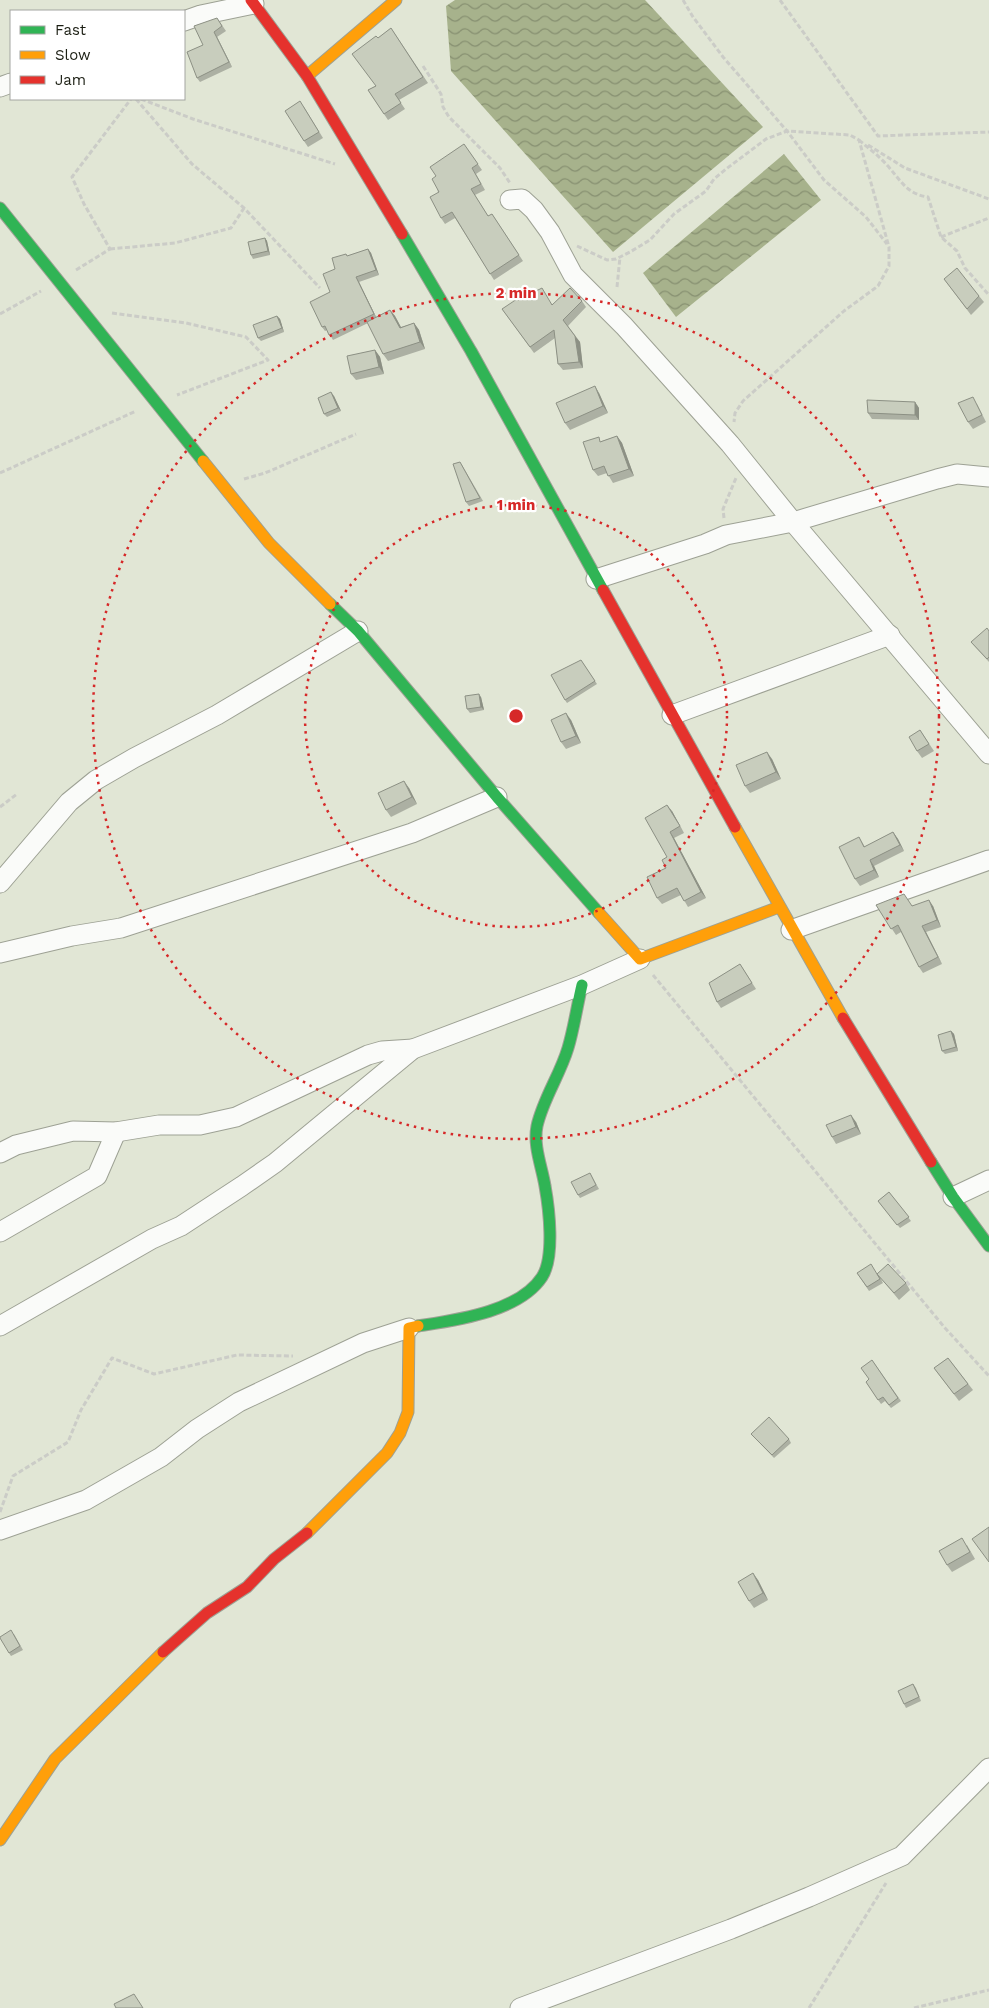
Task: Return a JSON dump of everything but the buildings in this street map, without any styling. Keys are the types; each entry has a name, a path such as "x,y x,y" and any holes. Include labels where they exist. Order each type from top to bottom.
{"street":[{"path":"307,76 396,0"},
{"path":"185,21 252,2 307,76 471,351 823,986 952,1197 989,1246"},
{"path":"516,199 534,210 550,232 573,275 624,326 738,453 793,522 989,754"},
{"path":"0,208 269,543 358,631 497,797 640,960"},
{"path":"596,579 705,544 726,535 793,522 936,479 957,474 989,477"},
{"path":"0,883 69,802 96,780 217,715 358,631"},
{"path":"672,715 890,635"},
{"path":"0,953 72,936 121,928 403,836 497,797"},
{"path":"791,930 989,860"},
{"path":"0,1153 16,1144 73,1131 116,1132 159,1125 200,1125 236,1117 368,1055 382,1051 413,1049 779,907"},
{"path":"0,1530 86,1500 161,1457 197,1429 239,1402 363,1344 409,1328 471,1318 501,1308 528,1290 543,1276 550,1248 545,1187 538,1158 536,1126 568,1049 582,985"},
{"path":"0,1326 152,1239 180,1226 249,1181 275,1163 413,1049"},
{"path":"0,1232 97,1176 116,1132"},
{"path":"952,1197 989,1180"},
{"path":"0,1840 32,1789 55,1759 97,1716 173,1642 207,1613 246,1587 274,1559 310,1531 387,1453 400,1433 408,1412 409,1328"},
{"path":"520,2008 748,1922 902,1856 989,1768"}],"path":[{"path":"683,0 693,17 723,57 788,131 824,180 866,216 889,247"},
{"path":"780,0 878,136 989,132"},
{"path":"423,66 441,94 442,107 449,117 500,168 516,199"},
{"path":"110,249 72,177 129,100"},
{"path":"137,100 192,164 244,208 320,288"},
{"path":"144,100 219,128 366,173"},
{"path":"576,246 607,260 621,257 650,240 674,214 706,191 726,168 766,139 788,131 850,135 905,168 989,199"},
{"path":"859,140 886,163 906,189 918,196 928,197 941,238 957,251 965,268 989,295"},
{"path":"733,426 735,413 757,387 844,311 878,286 889,266 889,247 859,140"},
{"path":"0,314 110,249 175,243 231,228 244,208"},
{"path":"941,238 989,218"},
{"path":"616,287 621,257"},
{"path":"0,473 156,403 268,360 246,337 186,323 108,312"},
{"path":"221,484 265,473 356,434"},
{"path":"726,535 723,509 738,474 738,453"},
{"path":"0,807 17,794"},
{"path":"640,960 945,1328 989,1376"},
{"path":"0,1513 13,1476 68,1442 81,1410 112,1358 154,1374 237,1354 296,1356"},
{"path":"809,2008 887,1881"},
{"path":"914,2008 989,1990"}],"water":[{"path":"455,0 645,0 763,127 613,252 451,71 446,6"},
{"path":"784,154 821,200 676,317 643,273"}],"traffic: fast":[{"path":"0,208 203,461"},
{"path":"402,234 471,351 603,590"},
{"path":"330,604 358,631 497,797 599,913"},
{"path":"418,1326 468,1317 503,1306 518,1299 532,1289 542,1277 549,1257 550,1232 547,1195 536,1141 537,1126 543,1106 568,1048 582,985"},
{"path":"931,1162 953,1197 989,1246"}],"traffic: slow":[{"path":"307,76 396,0"},
{"path":"203,461 269,543 330,604"},
{"path":"735,827 843,1018"},
{"path":"599,913 640,959 779,907"},
{"path":"307,1533 387,1453 400,1433 408,1412 409,1328 418,1326"},
{"path":"0,1840 55,1759 163,1652"}],"traffic: jam":[{"path":"251,0 307,76 402,234"},
{"path":"603,590 735,827"},
{"path":"843,1018 931,1162"},
{"path":"163,1652 207,1613 247,1587 274,1559 307,1533"}]}
